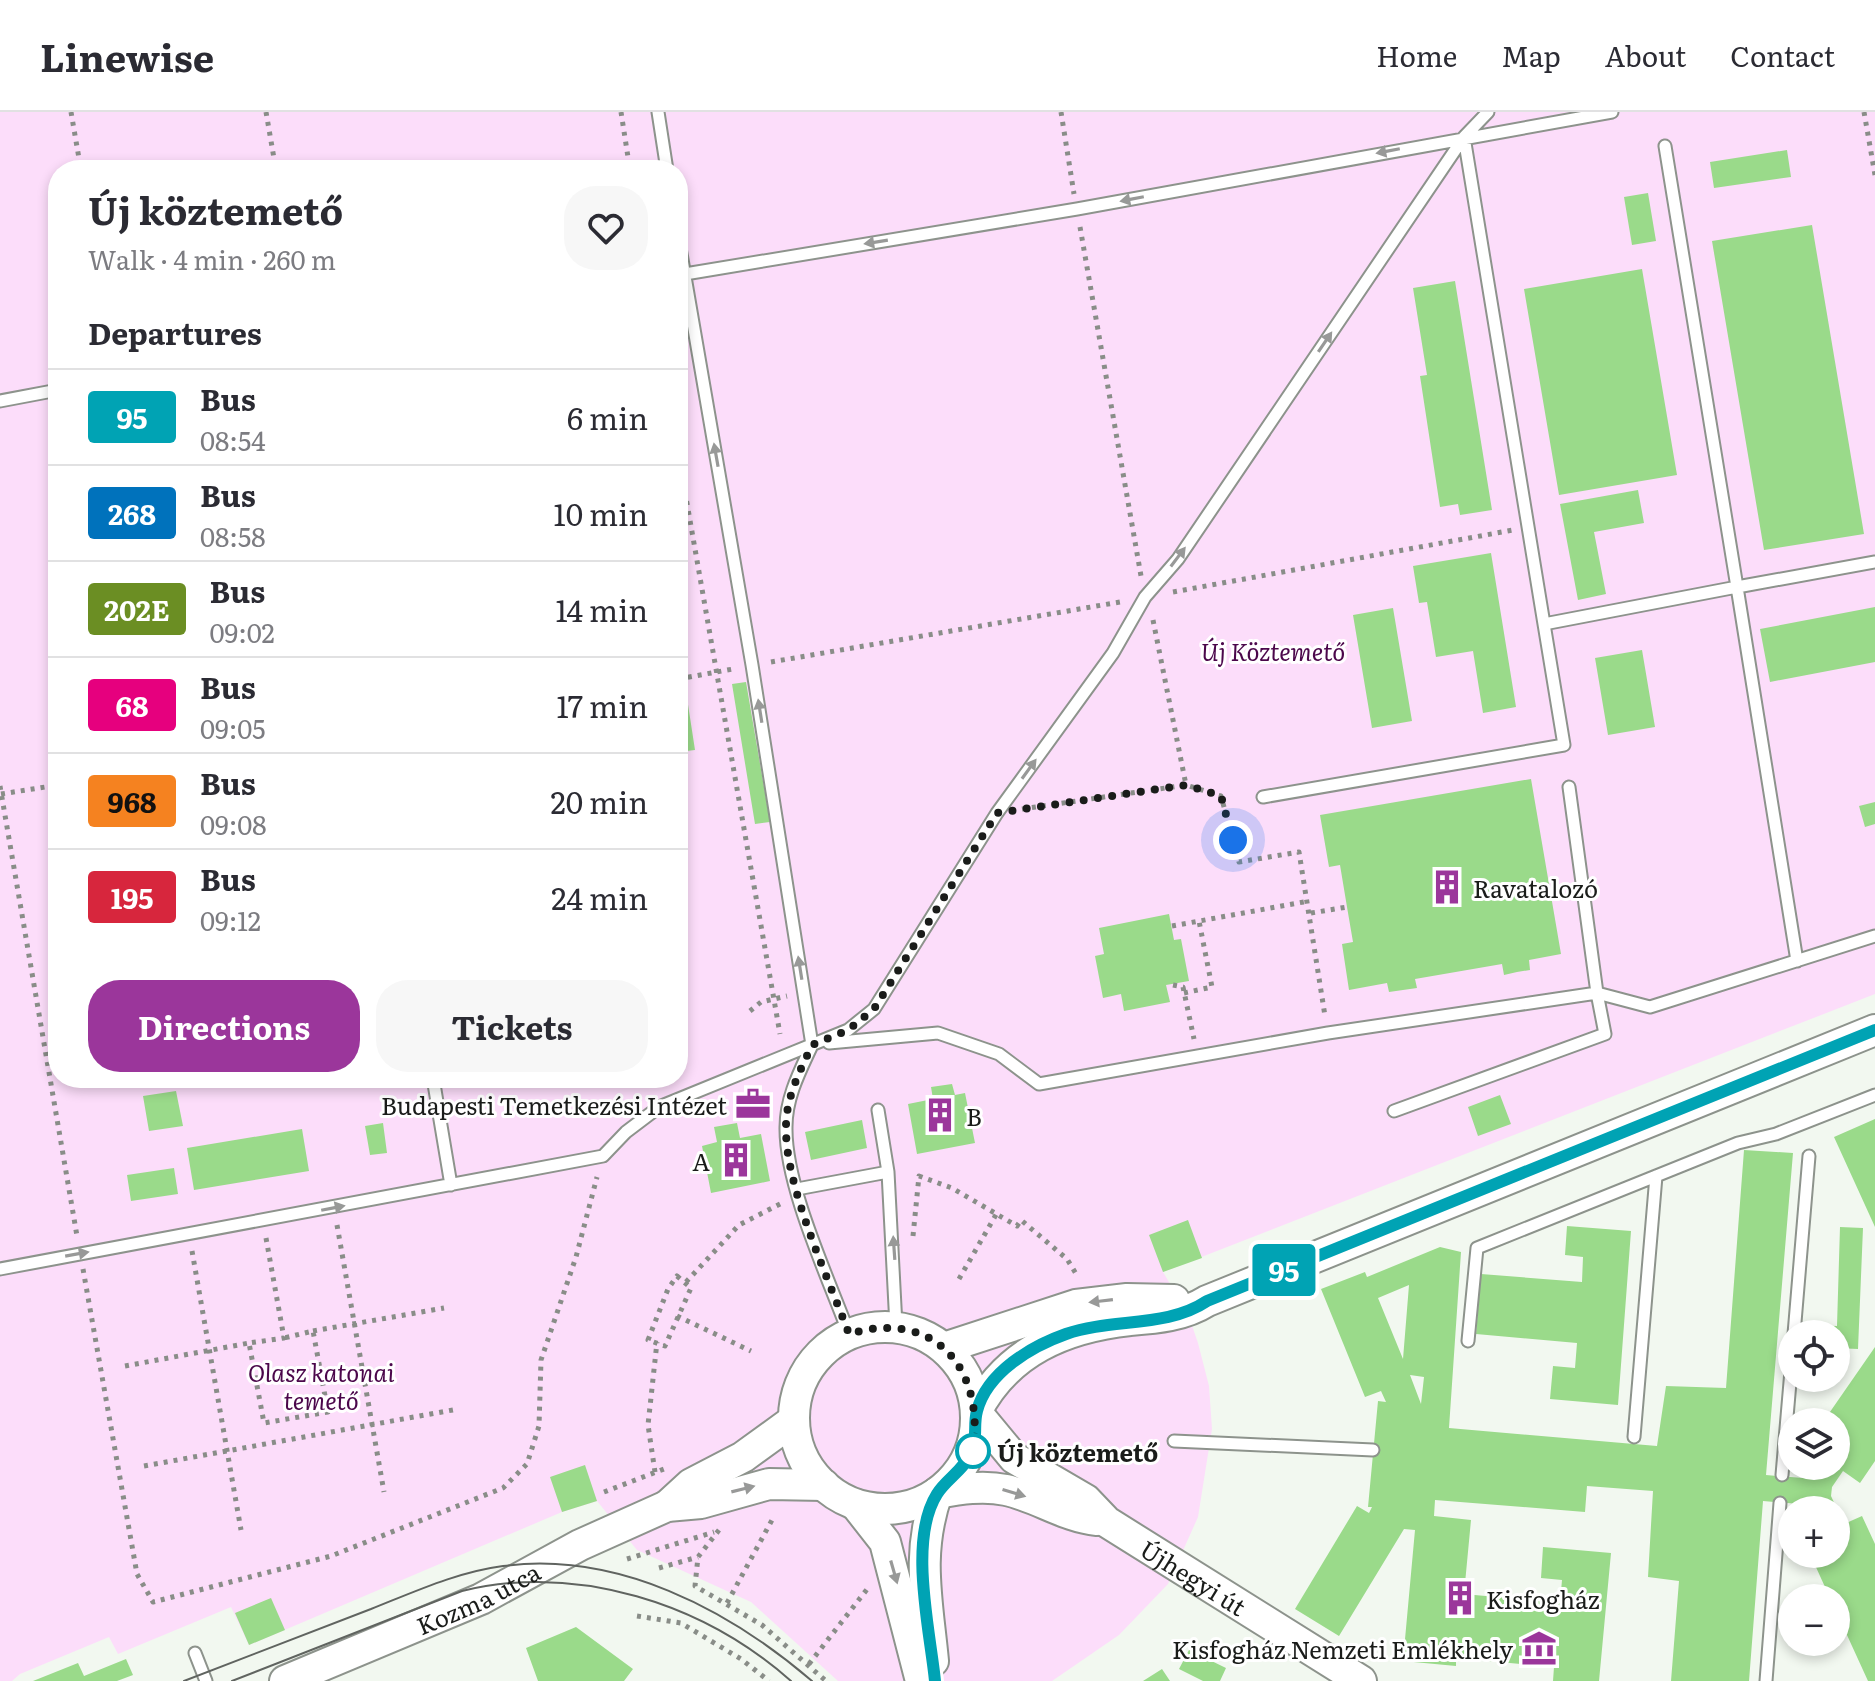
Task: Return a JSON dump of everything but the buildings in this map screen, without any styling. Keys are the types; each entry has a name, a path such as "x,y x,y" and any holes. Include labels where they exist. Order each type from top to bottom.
{"street":[{"path":"976,1412 1008,1366 1043,1343 1096,1325 1191,1312 1207,1301 1875,1030"},
{"path":"944,1348 1098,1301 1207,1301"},
{"path":"856,1505 894,1509 937,1493 952,1480 973,1451 976,1412 961,1367 944,1348 915,1332 896,1326 873,1327 849,1334 828,1347 814,1361 797,1397 794,1420 797,1447 808,1467 824,1485 856,1505 885,1542 921,1681"},
{"name":"Újhegyi út","path":"976,1412 1014,1458 1086,1500 1107,1522 1361,1681"},
{"name":"Kozma utca","path":"285,1681 481,1599 580,1545 667,1506 691,1484 743,1457 794,1420"},
{"name":"Kozma utca","path":"667,1506 701,1503 769,1484 824,1485"},
{"name":"Újhegyi út","path":"937,1493 968,1488 1009,1490 1082,1519 1107,1522"},
{"path":"935,1681 922,1558 924,1534 937,1493"}],"lane":[{"path":"658,112 665,160"},
{"path":"0,1269 603,1156 626,1132 659,1107 848,1030 874,1009 997,813 1113,653 1145,597 1178,559 1464,137 1488,112"},
{"path":"688,273 1077,209 1612,112"},
{"path":"1263,797 1564,745 1464,137"},
{"path":"1665,146 1797,961"},
{"path":"688,313 752,665 812,1045 795,1082 785,1129 797,1189 849,1334"},
{"path":"0,401 48,392"},
{"path":"1544,624 1875,562"},
{"path":"1394,1111 1605,1034 1569,787"},
{"path":"812,1045 938,1033 999,1054 1039,1084 1328,1033 1597,993 1650,1007 1875,936"},
{"path":"435,1088 451,1185"},
{"path":"1468,1341 1477,1248 1656,1176 1875,1095"},
{"path":"878,1110 888,1172 896,1326"},
{"path":"1795,1320 1809,1156"},
{"path":"797,1189 888,1172"},
{"path":"1634,1437 1656,1176"},
{"path":"1174,1441 1373,1450"},
{"path":"1766,1681 1778,1528"},
{"path":"195,1653 206,1681"}],"path":[{"path":"71,112 79,160"},
{"path":"266,112 274,160"},
{"path":"621,112 628,160"},
{"path":"1061,112 1145,597 1155,625 1186,785"},
{"path":"1864,112 1875,175"},
{"path":"688,510 780,1034"},
{"path":"688,677 1526,527"},
{"path":"997,813 1186,785 1221,796 1239,862 1299,852 1328,1033"},
{"path":"0,786 48,1068"},
{"path":"1,794 48,787"},
{"path":"1172,926 1309,901"},
{"path":"1311,913 1347,907"},
{"path":"1184,993 1212,987 1199,921"},
{"path":"1173,985 1183,987 1197,1056"},
{"path":"750,1011 774,998 804,993"},
{"path":"51,1088 137,1574 153,1602 331,1556 503,1488 527,1464 539,1426 541,1360 576,1257 603,1156"},
{"path":"911,1251 919,1176 952,1188 1017,1226 1021,1220 1041,1234 1081,1276"},
{"path":"686,1282 739,1225 787,1201"},
{"path":"334,1208 384,1492"},
{"path":"959,1279 997,1213"},
{"path":"263,1221 284,1338"},
{"path":"189,1235 241,1530"},
{"path":"677,1276 686,1282 691,1288 665,1346 648,1340 668,1289 677,1276"},
{"path":"125,1366 444,1308"},
{"path":"677,1316 751,1351"},
{"path":"249,1343 264,1423 328,1412 313,1331"},
{"path":"655,1472 648,1425 657,1342"},
{"path":"144,1466 458,1409"},
{"path":"727,1603 772,1520"},
{"path":"627,1559 715,1532 726,1524"},
{"path":"715,1532 698,1557 695,1586 762,1625 826,1681"},
{"path":"659,1568 698,1557"},
{"path":"809,1664 871,1584"},
{"path":"637,1616 681,1623 741,1659 769,1681"}],"green space":[{"name":"Új Köztemető","path":"0,112 1875,112 1875,994 1163,1272 1188,1314 1198,1343 1209,1386 1212,1429 1198,1517 1168,1584 1119,1635 1052,1681 838,1681 751,1602 637,1550 597,1501 562,1512 249,1645 231,1607 118,1654 109,1637 20,1674 12,1681 0,1681"}],"tram line":[{"path":"184,1681 452,1578 503,1566 546,1564 588,1568 629,1577 669,1591 744,1631 812,1681"},
{"path":"232,1681 462,1591 506,1584 550,1582 637,1596 679,1611 719,1630 791,1681"}],"bus line":[{"name":"95","path":"935,1681 922,1558 924,1534 937,1493 964,1466 973,1451 977,1433 976,1412 983,1397 995,1380 1021,1356 1067,1333 1096,1325 1191,1312 1207,1301 1875,1030"}],"place":[{"name":"Ravatalozó","path":"1447,887"},
{"name":"Budapesti Temetkezési Intézet","path":"753,1104"},
{"name":"B","path":"940,1115"},
{"name":"A","path":"736,1160"},
{"name":"Új köztemető","path":"973,1451"},
{"name":"Kisfogház","path":"1460,1598"},
{"name":"Kisfogház Nemzeti Emlékhely","path":"1539,1648"}],"route":[{"path":"973,1451 977,1433 971,1388 961,1367 944,1348 915,1332 896,1326 873,1327 849,1334 797,1189 785,1129 795,1082 812,1045 848,1030 874,1009 997,813 1186,785 1221,796 1233,840"}],"park label":[{"name":"Olasz katonai temető","path":"321,1385"}]}
